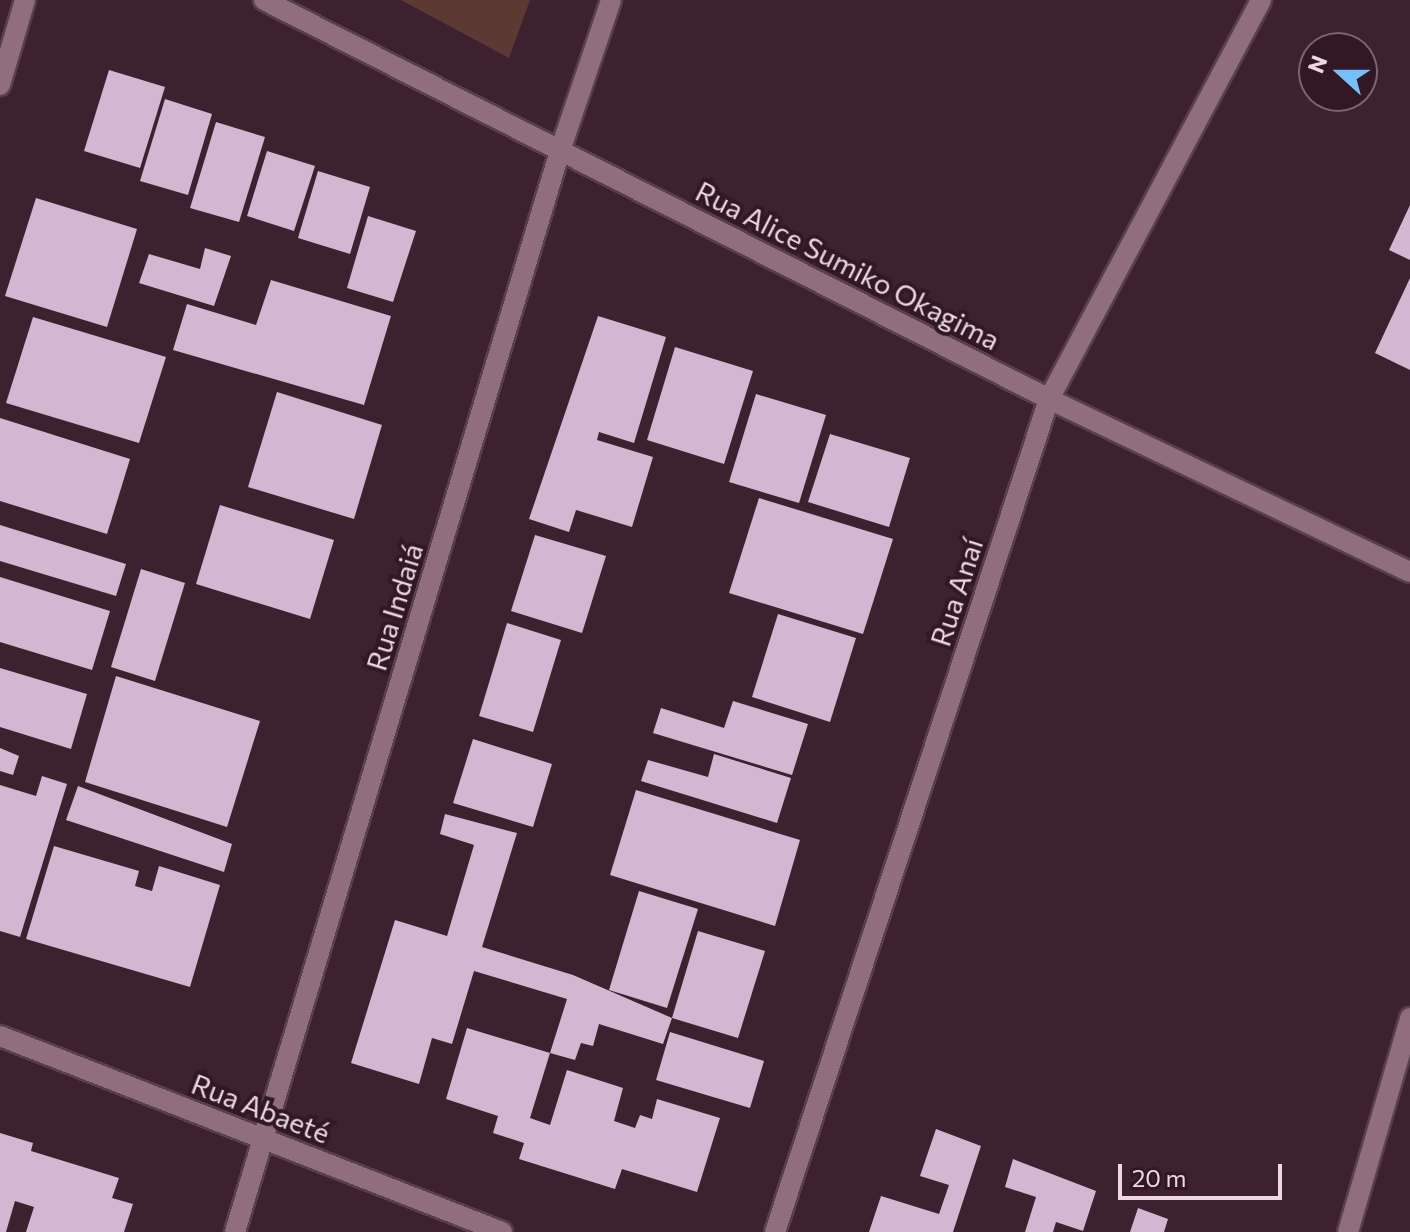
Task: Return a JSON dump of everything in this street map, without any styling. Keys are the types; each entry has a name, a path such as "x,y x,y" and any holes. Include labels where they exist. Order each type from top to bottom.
{"street":[{"path":"0,85 25,0"},
{"name":"Rua Alice Sumiko Okagima","path":"264,0 1049,399 1410,572"},
{"name":"Rua Indaiá","path":"235,1232 560,151 611,0"},
{"name":"Rua Anaí","path":"775,1232 1049,399 1261,0"},
{"path":"1348,1232 1410,1018"},
{"name":"Rua Abaeté","path":"0,1036 502,1232"}],"shaded area":[{"path":"401,0 530,0 509,58"}],"building":[{"path":"109,70 165,87 140,168 84,151"},
{"path":"165,99 212,114 188,195 140,181"},
{"path":"216,122 265,137 239,222 190,208"},
{"path":"267,151 315,166 294,231 247,216"},
{"path":"318,171 370,187 350,254 298,238"},
{"path":"36,198 137,229 107,327 5,296"},
{"path":"1410,205 1410,260 1389,250"},
{"path":"368,216 416,231 393,302 347,288"},
{"path":"205,248 231,256 214,306 139,283 149,254 200,269"},
{"path":"1410,278 1410,370 1375,353"},
{"path":"271,280 391,316 364,405 173,350 187,304 256,325"},
{"path":"598,316 666,337 634,443 599,432 597,440 653,457 632,527 576,510 569,532 529,519"},
{"path":"33,317 166,357 139,443 6,403"},
{"path":"675,347 753,371 724,464 647,440"},
{"path":"277,392 382,425 354,519 248,487"},
{"path":"756,394 826,415 799,503 729,482"},
{"path":"0,418 130,459 107,534 0,501"},
{"path":"830,434 910,458 889,527 808,502"},
{"path":"759,498 893,539 863,634 729,593"},
{"path":"220,505 334,540 310,619 196,584"},
{"path":"0,525 126,564 116,596 0,561"},
{"path":"535,535 606,556 582,633 511,611"},
{"path":"141,569 185,583 155,681 111,667"},
{"path":"0,577 110,611 92,670 0,642"},
{"path":"778,614 856,638 830,722 752,697"},
{"path":"507,623 561,640 533,732 479,716"},
{"path":"0,668 87,694 71,749 0,727"},
{"path":"116,676 260,721 227,827 85,782"},
{"path":"733,701 808,724 792,775 653,733 661,708 724,728"},
{"path":"473,739 552,764 533,827 453,803"},
{"path":"0,748 19,756 13,775 0,771"},
{"path":"714,754 791,778 777,823 641,781 648,760 708,777"},
{"path":"42,776 67,784 20,937 0,931 0,785 36,796"},
{"path":"78,786 232,844 224,872 66,820"},
{"path":"636,790 800,840 775,926 610,875"},
{"path":"445,814 517,833 482,947 573,975 672,1018 663,1044 599,1024 593,1046 581,1043 575,1060 550,1053 567,999 474,971 452,1044 432,1038 419,1084 351,1063 395,920 447,936 474,845 440,834"},
{"path":"54,846 139,871 135,886 152,891 159,866 220,885 190,987 26,939"},
{"path":"639,891 698,909 667,1008 609,990"},
{"path":"698,931 765,951 738,1038 672,1018"},
{"path":"467,1028 550,1053 530,1118 550,1125 567,1070 623,1088 614,1121 635,1128 640,1115 652,1119 657,1099 720,1118 697,1192 622,1169 615,1189 519,1159 524,1143 493,1133 498,1116 446,1099"},
{"path":"670,1032 764,1061 750,1108 656,1080"},
{"path":"936,1129 981,1146 953,1232 869,1232 881,1196 939,1214 949,1185 920,1176"},
{"path":"0,1133 33,1143 31,1151 119,1178 112,1198 133,1204 124,1232 26,1232 34,1207 15,1201 6,1232 0,1232"},
{"path":"1013,1159 1096,1191 1083,1231 1056,1222 1053,1232 1025,1232 1036,1197 1005,1187"},
{"path":"1138,1208 1168,1219 1164,1232 1130,1232"}]}
